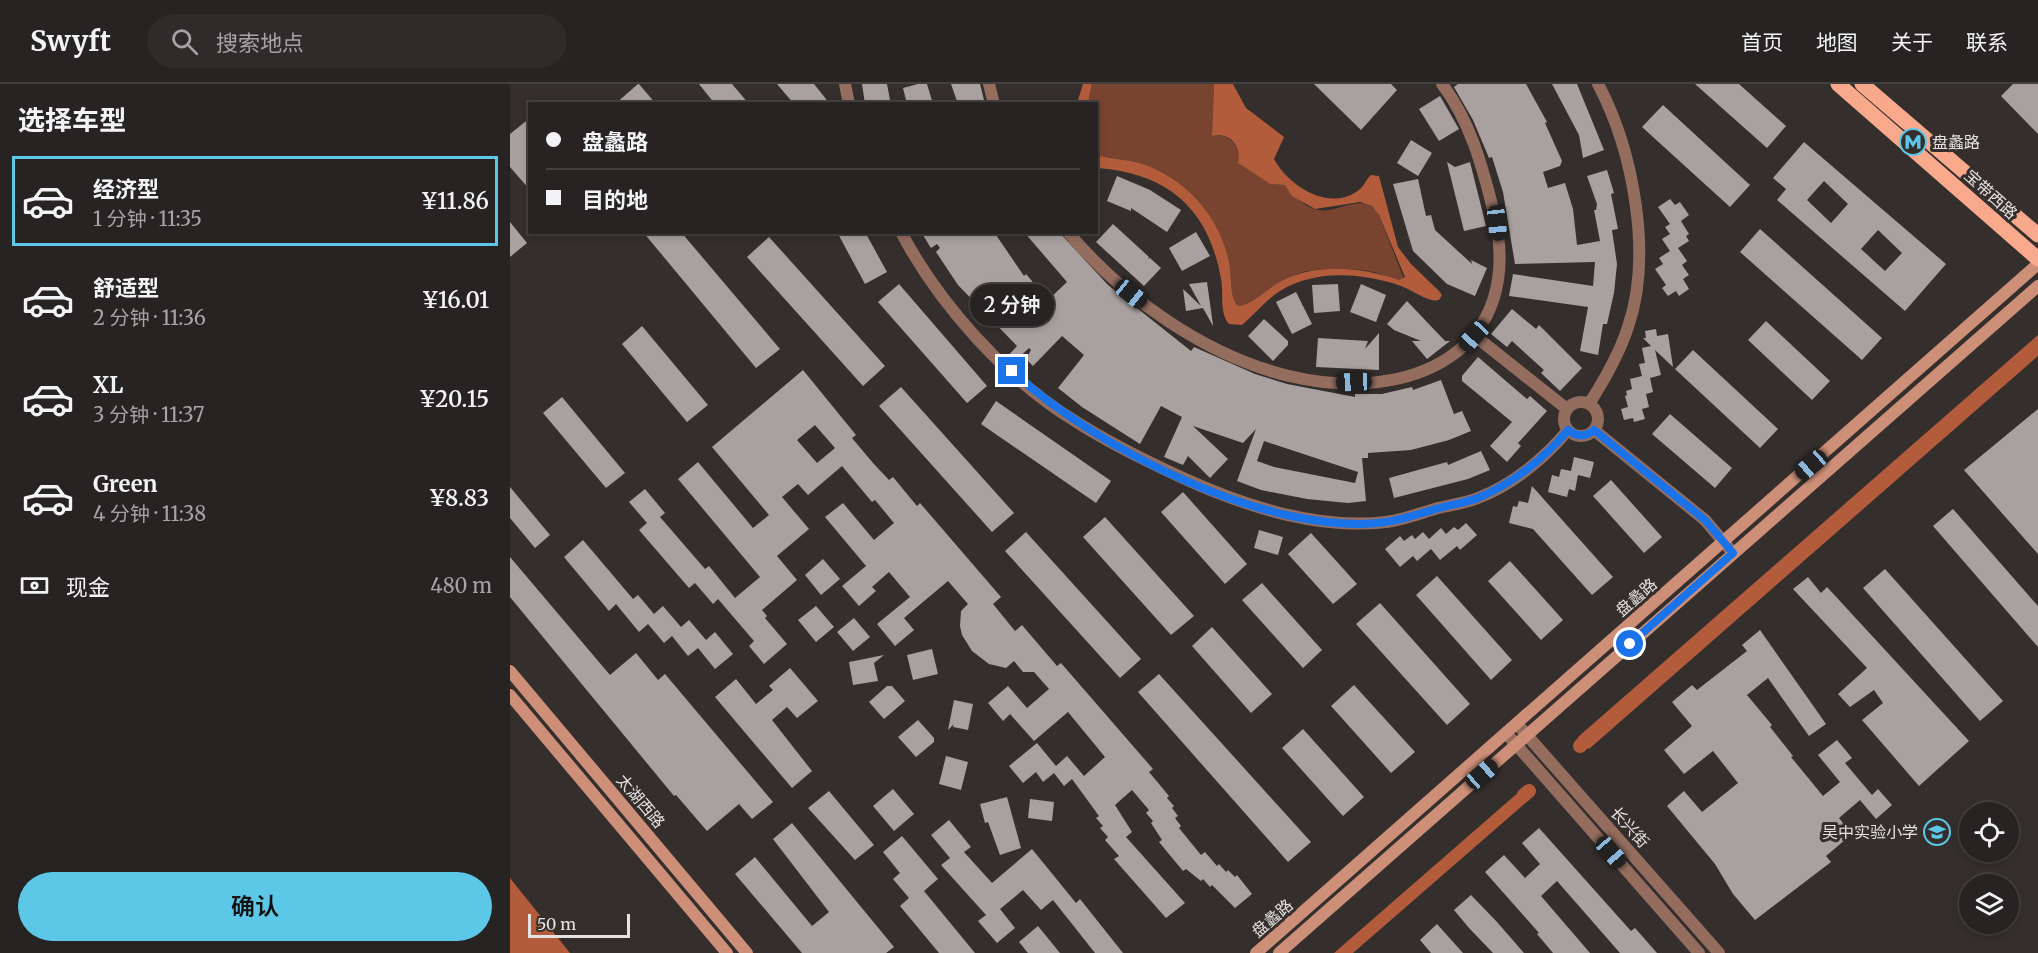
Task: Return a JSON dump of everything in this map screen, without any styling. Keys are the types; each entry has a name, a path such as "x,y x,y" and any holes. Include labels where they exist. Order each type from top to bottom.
{"main road":[{"name":"宝带西路","path":"1838,84 2038,259"},
{"name":"宝带西路","path":"1862,84 2038,236"},
{"name":"盘蠡路","path":"1256,953 2038,264"},
{"name":"盘蠡路","path":"1279,953 2038,286"},
{"name":"太湖西路","path":"510,671 747,953"},
{"name":"太湖西路","path":"510,695 727,953"}],"street":[{"path":"845,84 849,102"},
{"path":"989,84 994,102"},
{"path":"1070,234 1089,258 1147,307 1213,346 1289,376 1339,383 1403,378 1433,368 1459,352 1482,328 1495,296 1501,259 1497,223 1472,138 1442,84"},
{"path":"1589,404 1614,365 1629,325 1638,282 1635,189 1623,140 1598,84"},
{"path":"901,234 918,265 950,308 983,344 1027,385 1073,420 1120,447 1219,495 1257,509 1340,521 1386,522 1479,498 1520,475 1558,443 1568,430"},
{"path":"1474,336 1567,409"},
{"path":"1580,402 1589,404 1598,419 1590,434 1578,436 1568,430 1564,420 1567,409 1580,402"},
{"path":"1594,430 1705,520 1733,553"},
{"name":"长兴街","path":"1517,724 1719,953"},
{"name":"长兴街","path":"1506,733 1699,953"}],"shaded area":[{"path":"1083,84 1092,84 1088,102 1077,102"},
{"path":"1092,84 1214,84 1212,136 1224,137 1233,142 1236,146 1238,163 1270,184 1285,185 1301,202 1314,209 1331,210 1357,203 1373,207 1379,215 1404,279 1357,270 1308,271 1289,278 1253,301 1238,306 1232,291 1225,247 1211,218 1190,193 1165,173 1131,161 1098,155 1098,102 1088,102"},
{"path":"1214,84 1233,84 1246,108 1284,137 1274,159 1280,169 1298,186 1321,197 1333,199 1345,197 1359,190 1371,175 1379,176 1398,247 1411,264 1439,291 1442,295 1439,300 1430,300 1401,286 1371,278 1324,276 1294,284 1280,291 1242,325 1229,324 1224,314 1221,279 1215,254 1207,233 1195,214 1181,199 1145,178 1122,171 1098,168 1098,155 1136,162 1158,170 1172,178 1198,201 1218,230 1224,245 1230,267 1233,297 1238,306 1254,300 1292,276 1322,269 1369,272 1399,280 1405,277 1379,215 1372,206 1360,202 1315,209 1292,196 1285,185 1270,184 1238,163 1236,145 1229,138 1212,136"},
{"path":"2038,335 2038,356 1589,749 1578,737"},
{"path":"1520,791 1529,800 1353,953 1334,953"},
{"path":"510,878 570,953 510,953"}],"building":[{"path":"638,84 654,102 617,102"},
{"path":"699,84 732,84 747,102 713,102"},
{"path":"777,84 814,84 828,102 792,102"},
{"path":"862,84 887,84 890,100 865,102"},
{"path":"927,84 932,102 906,102 903,88"},
{"path":"951,84 980,84 984,102 957,102"},
{"path":"1314,84 1391,84 1397,90 1361,130"},
{"path":"1458,84 1526,84 1547,122 1545,123 1562,161 1560,166 1543,172 1548,188 1565,183 1573,209 1577,245 1600,241 1594,210 1597,204 1587,176 1607,170 1614,193 1611,194 1618,229 1612,230 1617,264 1614,293 1607,324 1603,324 1598,355 1580,351 1588,307 1509,296 1513,274 1593,286 1595,262 1515,264 1503,192 1492,157 1489,158 1473,120 1454,87"},
{"path":"1552,84 1577,84 1604,150 1583,158 1579,135"},
{"path":"1695,84 1739,84 1786,126 1767,148"},
{"path":"2013,84 2038,84 2038,134 2001,96"},
{"path":"1440,96 1459,129 1439,141 1419,109"},
{"path":"1663,105 1750,185 1730,207 1642,127"},
{"path":"528,120 528,188 510,167 510,134"},
{"path":"1411,140 1432,153 1418,176 1397,163"},
{"path":"1804,142 1946,264 1905,311 1777,200 1786,189 1773,178","holes":["1824,181 1848,204 1831,223 1807,200","1878,230 1902,253 1885,271 1861,249"]},
{"path":"1447,162 1455,167 1470,162 1486,226 1464,231"},
{"path":"1117,176 1150,190 1181,210 1167,232 1131,208 1131,211 1107,201"},
{"path":"1418,179 1426,216 1431,215 1435,230 1472,264 1471,260 1487,268 1475,296 1447,284 1413,251 1393,184"},
{"path":"1670,199 1675,205 1680,202 1689,215 1681,221 1689,234 1686,236 1689,241 1678,248 1687,261 1682,265 1689,275 1683,279 1689,289 1679,296 1676,291 1668,296 1662,288 1666,285 1655,269 1663,264 1659,258 1670,251 1662,239 1670,234 1665,227 1670,224 1658,207"},
{"path":"510,222 527,243 510,257"},
{"path":"1113,224 1149,257 1148,259 1150,258 1161,268 1144,286 1096,242"},
{"path":"1760,229 1882,338 1862,360 1740,252"},
{"path":"1196,232 1210,256 1182,271 1169,248"},
{"path":"645,234 683,234 780,349 756,368"},
{"path":"838,234 866,234 887,272 865,284"},
{"path":"922,234 995,234 1024,276 1026,274 1048,300 1067,282 1026,234 1061,234 1108,285 1191,351 1194,347 1255,374 1287,384 1355,397 1355,394 1382,394 1412,387 1413,390 1441,380 1454,414 1462,411 1471,431 1449,440 1411,450 1368,453 1368,458 1362,458 1366,501 1348,503 1307,499 1261,490 1237,481 1256,429 1243,443 1193,426 1228,459 1210,478 1188,456 1183,465 1164,457 1182,417 1161,406 1140,444 1082,407 1058,388 1084,355 1062,336 1033,366 1026,359 1031,350 1029,348 1013,363 1007,357 1017,346 958,285 936,252 940,248 937,244 931,248","holes":["1264,441 1358,472 1355,483 1274,467 1257,461"]},
{"path":"769,237 885,366 863,386 747,257"},
{"path":"1207,282 1213,326 1203,308 1186,311 1183,289 1201,306 1189,284"},
{"path":"899,284 987,386 967,403 878,302"},
{"path":"1338,284 1340,311 1314,313 1312,285"},
{"path":"1361,284 1386,295 1376,322 1350,312"},
{"path":"1296,292 1312,324 1292,334 1276,302"},
{"path":"1407,301 1445,341 1450,341 1427,359 1412,341 1421,341 1394,330 1387,324"},
{"path":"1512,309 1536,329 1539,325 1582,368 1560,391 1541,373 1544,370 1512,341 1507,347 1491,334"},
{"path":"1264,319 1288,341 1288,345 1273,361 1248,336"},
{"path":"1766,321 1830,381 1812,400 1748,340"},
{"path":"642,326 708,405 687,422 622,344"},
{"path":"1656,329 1657,336 1668,334 1673,367 1655,350 1661,375 1650,378 1653,392 1646,394 1649,407 1642,409 1645,419 1634,422 1633,418 1624,420 1621,409 1628,407 1625,396 1626,391 1632,389 1630,379 1642,376 1639,364 1645,363 1642,348 1651,346 1643,338 1646,338 1645,331"},
{"path":"1379,333 1379,370 1316,367 1318,338 1368,341 1365,349"},
{"path":"1693,350 1778,429 1760,448 1675,369"},
{"path":"1478,357 1527,399 1530,396 1547,411 1518,443 1521,446 1507,462 1490,446 1512,422 1462,381 1462,376"},
{"path":"803,370 856,435 852,438 873,463 889,480 893,477 917,506 920,503 1001,597 993,604 1015,631 1022,625 1057,666 1061,663 1153,769 1149,772 1169,796 1167,798 1174,806 1172,808 1178,816 1175,818 1181,826 1179,828 1201,855 1205,852 1217,866 1219,864 1235,877 1237,875 1252,894 1235,908 1212,885 1210,887 1203,879 1201,881 1186,869 1183,871 1159,842 1162,840 1151,823 1153,821 1146,813 1149,810 1132,790 1115,805 1132,832 1126,837 1185,903 1166,918 1114,859 1119,856 1105,840 1108,837 1100,828 1103,826 1096,818 1099,816 1072,779 1064,786 1054,773 1043,782 1036,772 1023,783 1009,766 1037,743 1056,766 1067,756 1084,776 1105,757 1068,712 1034,741 1010,714 1003,721 988,703 1008,686 1027,708 1049,689 1034,672 1023,672 1014,661 1006,668 989,664 972,651 962,635 960,626 961,611 968,604 948,581 904,618 914,630 895,646 877,624 910,597 889,572 872,587 876,591 859,606 842,586 866,566 825,517 843,503 874,540 894,523 875,500 872,502 842,466 808,495 798,484 782,497 809,529 777,556 797,580 762,610 767,616 765,618 787,644 764,664 749,646 754,641 718,599 713,604 695,583 689,588 639,530 647,523 629,502 645,489 665,513 660,517 705,569 709,566 735,598 760,577 678,479 698,462 753,528 769,515 712,447","holes":["815,425 835,448 817,463 797,440"]},
{"path":"901,387 1014,513 992,532 879,406"},
{"path":"562,397 625,473 606,488 543,413"},
{"path":"996,401 1111,481 1096,503 981,424"},
{"path":"2038,409 2038,554 1964,470"},
{"path":"1670,414 1732,468 1715,488 1652,434"},
{"path":"1481,451 1490,470 1468,479 1394,498 1389,478 1447,462 1448,465"},
{"path":"1574,457 1594,462 1590,478 1578,475 1575,491 1569,489 1567,497 1548,492 1552,475 1559,477 1561,469 1571,471"},
{"path":"1611,480 1662,537 1644,553 1593,496"},
{"path":"1532,486 1613,577 1592,595 1533,529 1509,523 1513,506 1517,507 1519,501 1528,503"},
{"path":"510,487 550,535 535,548 510,518"},
{"path":"1183,492 1247,564 1225,584 1161,512"},
{"path":"1953,509 2038,606 2038,647 1933,526"},
{"path":"1105,517 1194,616 1171,635 1083,537"},
{"path":"1466,523 1477,535 1460,550 1457,546 1440,560 1431,549 1417,561 1413,556 1400,567 1385,549 1400,536 1404,541 1412,535 1415,539 1423,532 1429,539 1441,528 1446,534 1454,527 1458,530"},
{"path":"1259,530 1283,537 1278,555 1254,548"},
{"path":"1026,532 1141,659 1120,678 1005,551"},
{"path":"1311,533 1357,584 1333,604 1288,554"},
{"path":"583,540 633,599 638,595 654,614 663,606 681,627 689,620 706,640 715,632 733,654 715,669 698,648 688,656 672,636 664,643 648,624 639,632 616,604 609,611 564,557"},
{"path":"510,557 610,675 636,653 658,680 665,674 773,802 752,819 739,804 707,831 676,795 674,796 510,597"},
{"path":"823,559 840,579 821,595 805,575"},
{"path":"1510,561 1563,620 1541,640 1488,581"},
{"path":"1885,569 2003,701 1980,721 1863,588"},
{"path":"1437,576 1512,660 1491,680 1416,595"},
{"path":"1808,577 1821,593 1827,587 1969,741 1919,786 1862,720 1883,703 1874,690 1850,707 1838,694 1867,668 1793,589"},
{"path":"1262,583 1322,650 1303,668 1242,600"},
{"path":"1380,603 1470,704 1447,725 1356,624"},
{"path":"816,606 834,627 816,642 798,620"},
{"path":"854,618 870,637 853,651 837,632"},
{"path":"1212,627 1272,694 1251,713 1192,646"},
{"path":"1760,630 1826,724 1809,736 1768,678 1747,695 1772,725 1770,727 1793,756 1791,757 1823,796 1840,782 1818,755 1837,740 1852,758 1845,763 1872,795 1878,789 1892,805 1876,819 1860,800 1839,818 1852,834 1826,856 1831,862 1755,920 1733,894 1715,864 1667,806 1684,791 1702,812 1738,783 1713,751 1684,774 1664,750 1692,726 1672,702 1692,685 1697,690 1747,651 1742,645"},
{"path":"932,649 938,674 913,680 907,655"},
{"path":"884,655 874,663 878,681 853,685 849,662"},
{"path":"790,668 818,701 797,718 787,707 772,720 812,771 792,788 715,697 736,679 756,704 773,690 769,686"},
{"path":"1159,674 1311,842 1288,862 1138,692"},
{"path":"1354,685 1415,752 1391,773 1331,706"},
{"path":"887,686 892,686 905,701 884,719 869,702"},
{"path":"954,700 973,704 968,730 953,727 954,724 948,730"},
{"path":"918,720 934,738 934,742 916,757 898,737"},
{"path":"1303,729 1364,797 1343,816 1282,748"},
{"path":"946,756 968,762 961,790 939,784"},
{"path":"893,789 914,814 894,831 873,806"},
{"path":"829,791 874,845 855,860 808,808"},
{"path":"1007,797 1021,848 1000,855 988,822 985,823 980,804"},
{"path":"1030,799 1054,802 1052,821 1028,818"},
{"path":"949,820 971,847 964,852 992,883 1032,849 1076,903 1080,899 1123,953 1095,953 1053,900 1041,910 1023,890 1000,909 1015,928 997,943 978,921 986,915 941,865 950,858 931,835"},
{"path":"792,823 894,947 886,953 802,953 735,874 755,857 812,926 829,912 773,839"},
{"path":"1539,828 1631,931 1635,928 1657,953 1620,953 1557,881 1541,896 1590,953 1553,953 1537,934 1539,933 1485,872 1504,855 1525,878 1540,864 1522,843"},
{"path":"902,836 938,879 924,891 975,953 939,953 900,906 909,898 893,879 900,873 883,852"},
{"path":"1471,895 1524,953 1493,953 1469,928 1454,910"},
{"path":"1437,924 1463,953 1431,953 1420,940"},
{"path":"1038,926 1060,953 1028,953 1019,942"}],"waterway":[{"path":"1580,746 1583,743"},
{"path":"1524,795 1529,791"}],"place":[{"name":"盘蠡路","path":"1913,142"},
{"name":"吴中实验小学","path":"1937,832"}],"route":[{"path":"1012,371 1073,420 1120,447 1219,495 1257,509 1340,521 1386,522 1479,498 1520,475 1558,443 1568,430 1578,436 1584,436 1594,430 1705,520 1733,553 1630,644"}]}
